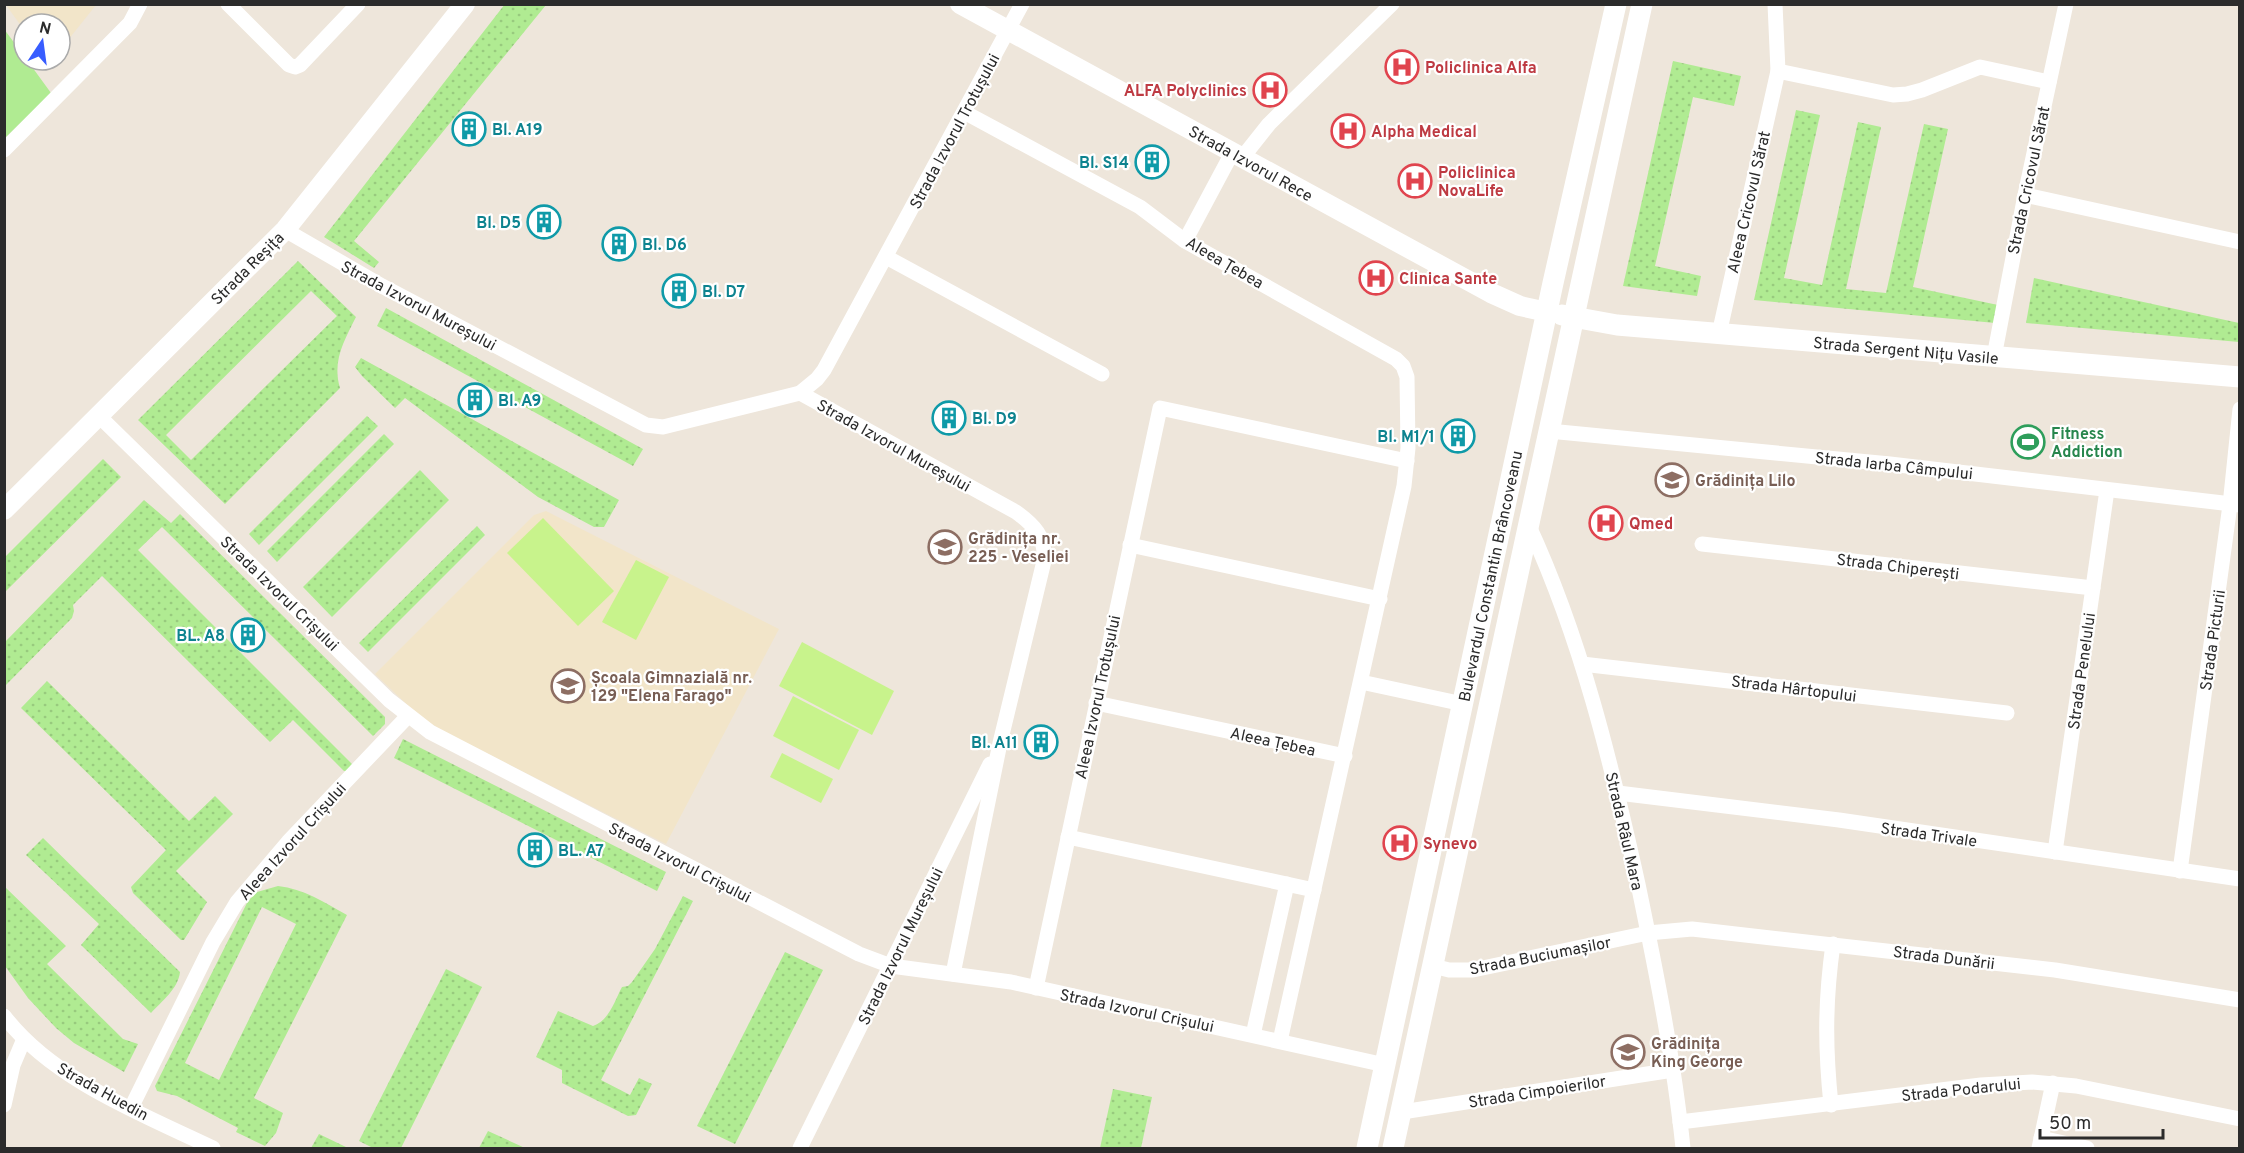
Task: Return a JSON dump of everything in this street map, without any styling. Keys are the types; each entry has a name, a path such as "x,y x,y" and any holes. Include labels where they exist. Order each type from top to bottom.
{"main road":[{"name":"Bulevardul Constantin Brâncoveanu","path":"1367,1149 1547,312 1616,4"},
{"name":"Bulevardul Constantin Brâncoveanu","path":"1394,1149 1642,4"},
{"name":"Strada Sergent Nițu Vasile","path":"1547,312 1617,325 2240,377"}],"street":[{"path":"4,150 130,23 140,4"},
{"path":"228,4 289,65 295,67 300,65 358,4"},
{"name":"Strada Reșița","path":"4,510 285,230 465,4"},
{"name":"Strada Izvorul Rece","path":"960,4 1491,293 1520,306 1547,312"},
{"name":"Strada Izvorul Trotușului","path":"800,393 824,370 1022,4"},
{"path":"1185,241 1237,156 1392,4"},
{"name":"Aleea Cricovul Sărat","path":"1719,334 1778,70 1775,4"},
{"name":"Strada Cricovul Sărat","path":"1994,357 2025,195 2066,4"},
{"path":"1778,70 1893,95 1922,90 1980,67 2049,82"},
{"name":"Aleea Țebea","path":"964,111 1140,207 1185,241 1396,359 1403,366 1407,376 1407,461 1404,486 1280,1041"},
{"path":"2025,195 2240,242"},
{"name":"Strada Izvorul Mureșului","path":"285,230 398,294 646,425 663,427 800,393 1027,520 1042,537 1045,549 1044,561 1000,743 953,974"},
{"path":"886,257 1102,374"},
{"name":"Aleea Izvorul Trotușului","path":"1036,988 1160,408 1407,461"},
{"name":"Strada Picturii","path":"2180,871 2235,505 2240,409"},
{"name":"Strada Izvorul Crișului","path":"99,416 408,716 430,732 751,899 860,954 891,966 1036,988 1385,1065"},
{"name":"Strada Iarba Câmpului","path":"1549,431 1890,464 2235,505"},
{"name":"Strada Penelului","path":"2055,852 2107,490"},
{"name":"Strada Râul Mara","path":"1528,524 1550,573 1582,664 1618,793 1648,933 1673,1070 1683,1149"},
{"name":"Strada Chiperești","path":"1702,544 2093,588"},
{"path":"1130,545 1380,599"},
{"name":"Strada Hârtopului","path":"1582,664 2007,713"},
{"path":"1361,682 1463,704"},
{"name":"Aleea Țebea","path":"1096,704 1345,756"},
{"name":"Aleea Izvorul Crișului","path":"131,1108 207,954 237,902 288,842 408,716"},
{"name":"Strada Izvorul Mureșului","path":"800,1149 1000,743"},
{"name":"Strada Trivale","path":"1618,793 1839,820 2240,879"},
{"path":"1068,837 1314,890"},
{"path":"1252,1035 1287,884"},
{"name":"Strada Dunării","path":"1648,933 1692,928 2055,970 2240,1000"},
{"name":"Strada Buciumașilor","path":"1433,966 1449,970 1473,970 1648,933"},
{"path":"1831,1105 1825,1044 1825,1007 1833,944"},
{"name":"Strada Huedin","path":"4,1016 24,1039 49,1060 82,1082 213,1149"},
{"path":"4,1105 13,1065 24,1039"},
{"name":"Strada Cimpoierilor","path":"1402,1112 1673,1070"},
{"name":"Strada Podarului","path":"1680,1122 1981,1085 2032,1082 2076,1086 2240,1119"},
{"path":"2053,1083 2040,1143 2087,1149"}],"shaded area":[{"path":"6,5 96,5 72,35 72,12 12,13"},
{"name":"Școala Gimnazială nr. 129 \"Elena Farago\"","path":"546,511 779,629 666,844 441,730 420,717 375,674 534,515"}],"green space":[{"path":"505,4 546,5 354,241 379,262 374,268 324,237"},
{"path":"4,29 12,40 12,72 36,72 51,93 5,138"},
{"path":"1673,61 1741,76 1734,106 1693,97 1655,266 1701,276 1697,296 1623,286"},
{"path":"1796,110 1820,115 1784,278 1822,285 1858,122 1881,127 1846,289 1886,293 1924,124 1948,129 1913,287 1998,305 1995,323 1754,300"},
{"path":"298,261 356,317 338,360 340,388 225,504 138,420","holes":["311,291 337,316 191,460 166,435"]},
{"path":"2034,278 2239,323 2239,342 2026,323"},
{"path":"386,308 643,449 633,466 377,326"},
{"path":"361,358 619,500 604,527 594,527 538,497 405,398 395,408 355,367"},
{"path":"367,416 378,426 259,545 249,534"},
{"path":"384,434 394,444 277,562 267,551"},
{"path":"103,459 121,477 5,592 5,557"},
{"path":"420,470 449,500 332,617 303,587"},
{"path":"144,500 171,523 180,514 385,717 385,724 373,736 162,527 138,550 353,765 347,771 344,771 293,720 270,742 102,576 73,605 72,618 5,686 5,642"},
{"path":"543,518 614,591 578,626 507,553"},
{"path":"477,526 485,535 368,652 359,643"},
{"path":"636,560 669,577 636,640 602,622"},
{"path":"802,642 894,691 872,735 779,686"},
{"path":"47,681 189,821 215,796 233,814 176,871 207,902 184,940 181,940 133,893 131,887 166,850 21,708"},
{"path":"793,696 859,730 839,770 773,736"},
{"path":"403,739 666,872 657,891 394,758"},
{"path":"782,753 833,779 821,803 770,777"},
{"path":"43,838 180,972 173,989 151,1013 81,945 99,924 26,855"},
{"path":"278,886 297,890 347,915 254,1098 283,1113 276,1133 265,1146 236,1132 238,1128 177,1096 157,1091 155,1086 248,901 257,892","holes":["262,907 296,924 219,1080 185,1063"]},
{"path":"5,887 66,946 47,964 123,1039 138,1044 124,1072 74,1043 56,1028 28,998 5,966"},
{"path":"683,896 693,901 601,1080 630,1095 639,1078 652,1084 636,1115 628,1116 562,1083 562,1070 536,1057 558,1011 593,1026 603,1020 611,1010 622,987 632,982 655,949"},
{"path":"785,952 823,970 735,1144 697,1126"},
{"path":"446,969 482,987 401,1148 373,1148 359,1141"},
{"path":"1113,1089 1152,1097 1141,1148 1100,1148"},
{"path":"488,1131 525,1148 479,1148"},
{"path":"319,1134 348,1148 311,1148"}],"place":[{"name":"Policlinica Alfa","path":"1402,67"},
{"name":"ALFA Polyclinics","path":"1270,90"},
{"name":"Bl. A19","path":"469,129"},
{"name":"Alpha Medical","path":"1348,131"},
{"name":"Bl. S14","path":"1152,162"},
{"name":"Policlinica NovaLife","path":"1415,181"},
{"name":"Bl. D5","path":"544,222"},
{"name":"Bl. D6","path":"619,244"},
{"name":"Clinica Sante","path":"1376,278"},
{"name":"Bl. D7","path":"679,291"},
{"name":"Bl. A9","path":"475,400"},
{"name":"Bl. D9","path":"949,418"},
{"name":"Bl. M1/1","path":"1458,436"},
{"name":"Fitness Addiction","path":"2028,442"},
{"name":"Grădinița Lilo","path":"1672,480"},
{"name":"Qmed","path":"1606,523"},
{"name":"Grădinița nr. 225 - Veseliei","path":"945,547"},
{"name":"BL. A8","path":"248,635"},
{"name":"Școala Gimnazială nr. 129 \"Elena Farago\"","path":"568,686"},
{"name":"Bl. A11","path":"1041,742"},
{"name":"Synevo","path":"1400,843"},
{"name":"BL. A7","path":"535,850"},
{"name":"Grădinița King George","path":"1628,1052"}]}
